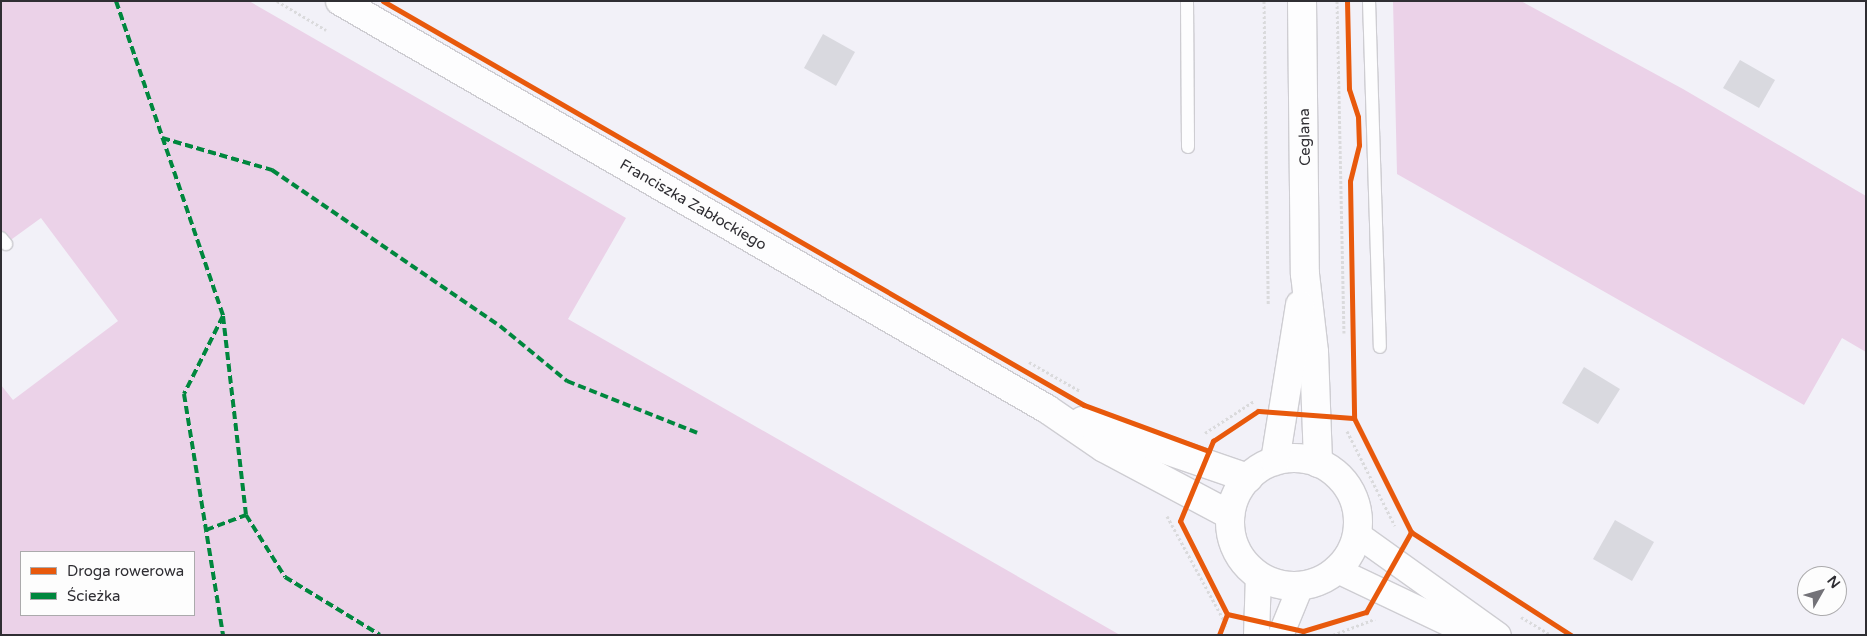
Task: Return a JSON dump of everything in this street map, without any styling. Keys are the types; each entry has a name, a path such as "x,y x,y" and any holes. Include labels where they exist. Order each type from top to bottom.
{"street":[{"name":"Franciszka Zabłockiego","path":"340,1 1047,410 1104,448 1230,515"},
{"name":"Ceglana","path":"1302,1 1305,274 1314,352 1318,463"},
{"name":"Ceglana","path":"1275,461 1305,274"},
{"name":"Franciszka Zabłockiego","path":"1047,410 1248,478"},
{"path":"1296,458 1318,463 1336,474 1350,492 1357,512 1357,534 1350,554 1337,570 1320,581 1300,586 1278,585 1258,576 1242,559 1232,538 1230,515 1236,495 1248,478 1275,461 1296,458"},
{"path":"1357,534 1498,635"},
{"path":"1337,570 1474,635"},
{"path":"1256,635 1258,576"},
{"path":"1280,635 1300,586"}],"lane":[{"path":"1187,1 1188,147"},
{"path":"1369,1 1380,347"}],"path":[{"path":"1264,1 1267,311"},
{"path":"1019,356 1088,396"},
{"path":"1200,436 1259,398"},
{"path":"1165,514 1224,622"},
{"path":"1193,546 1227,614 1222,628"},
{"path":"1334,635 1377,619"}],"shaded area":[{"path":"1,1 249,1 626,218 568,319 1120,635 1,635 1,385 13,400 118,321 41,218 1,247"},
{"path":"1393,1 1521,1 1683,89 1866,196 1866,352 1842,338 1804,405 1397,174"}],"building":[{"path":"823,34 855,52 836,86 804,68"},
{"path":"1740,60 1775,80 1759,108 1723,88"},
{"path":"1584,367 1620,389 1598,424 1562,403"},
{"path":"1615,520 1654,542 1632,581 1593,559"}],"marked path":[{"path":"116,1 223,316 246,515 285,577 380,635"},
{"path":"162,138 272,170 500,326 567,381 698,433"},
{"path":"223,316 184,394 223,635"},
{"path":"206,530 246,515"}],"cycle path":[{"path":"383,1 1084,405 1209,451"},
{"path":"1347,1 1349,89 1358,117 1359,145 1350,181 1354,418 1411,532 1571,635"},
{"path":"1219,635 1227,614 1180,521 1213,441 1258,411 1354,418"},
{"path":"1227,614 1303,631 1366,612 1411,532"}]}
